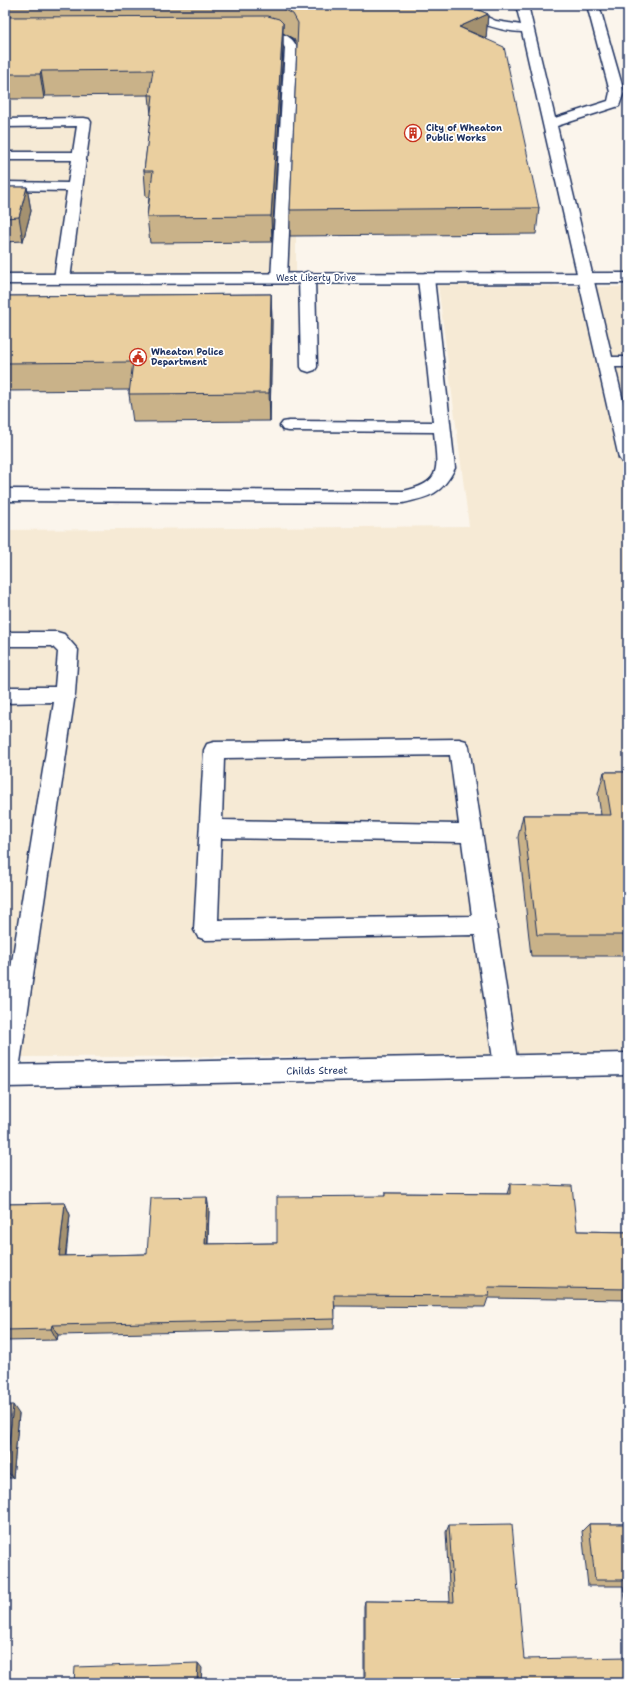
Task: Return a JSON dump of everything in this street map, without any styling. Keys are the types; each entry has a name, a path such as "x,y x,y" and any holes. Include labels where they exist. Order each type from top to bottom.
{"street":[{"path":"459,5 459,9 492,26 528,29"},
{"path":"522,5 628,458"},
{"path":"550,124 614,103 617,92 593,5"},
{"path":"245,35 281,37 289,42 291,48 279,278"},
{"path":"5,123 84,122 62,279"},
{"path":"5,156 79,156"},
{"path":"5,186 75,187"},
{"path":"307,277 309,367"},
{"name":"West Liberty Drive","path":"5,279 307,277 628,278"},
{"path":"5,495 403,497 427,492 440,482 446,468 426,278"},
{"path":"605,362 628,362"},
{"path":"289,426 442,427"},
{"path":"5,639 57,639 68,650 65,694 5,1076"},
{"path":"5,694 65,694"},
{"path":"486,925 206,930 214,750 460,747 472,833 486,925 506,1066"},
{"path":"210,829 472,833"},
{"name":"Childs Street","path":"5,1076 628,1064"}],"shaded area":[{"path":"5,5 296,5 296,283 5,283"},
{"path":"438,285 628,287 628,1054 537,1056 5,1057 5,530 469,526"}],"building":[{"path":"5,5 228,5 5,6"},
{"name":"City of Wheaton Public Works","path":"269,5 467,5 488,14 459,27 504,47 539,208 290,210 298,23 293,14 282,8"},
{"path":"268,16 279,19 283,23 271,216 147,217 153,171 144,171 153,95 149,95 153,70 41,71 40,74 5,74 5,17"},
{"path":"5,187 27,187 19,217 5,218"},
{"name":"Wheaton Police Department","path":"271,294 269,393 129,394 133,362 5,363 5,296"},
{"path":"604,772 628,772 628,935 537,935 523,815 611,815"},
{"path":"510,1184 572,1186 577,1231 628,1232 628,1289 488,1287 489,1296 334,1295 335,1319 52,1325 51,1329 5,1330 5,1204 65,1203 59,1256 147,1254 151,1198 207,1197 205,1244 277,1243 277,1197 385,1196 385,1193 510,1194"},
{"path":"5,1405 13,1405 6,1470 5,1470"},
{"path":"512,1524 524,1659 628,1657 628,1683 365,1683 365,1601 454,1602 449,1525"},
{"path":"589,1524 628,1524 628,1580 595,1580"},
{"path":"198,1663 197,1683 74,1683 75,1667"}],"place":[{"name":"City of Wheaton Public Works","path":"413,133"},
{"name":"Wheaton Police Department","path":"138,357"}]}
